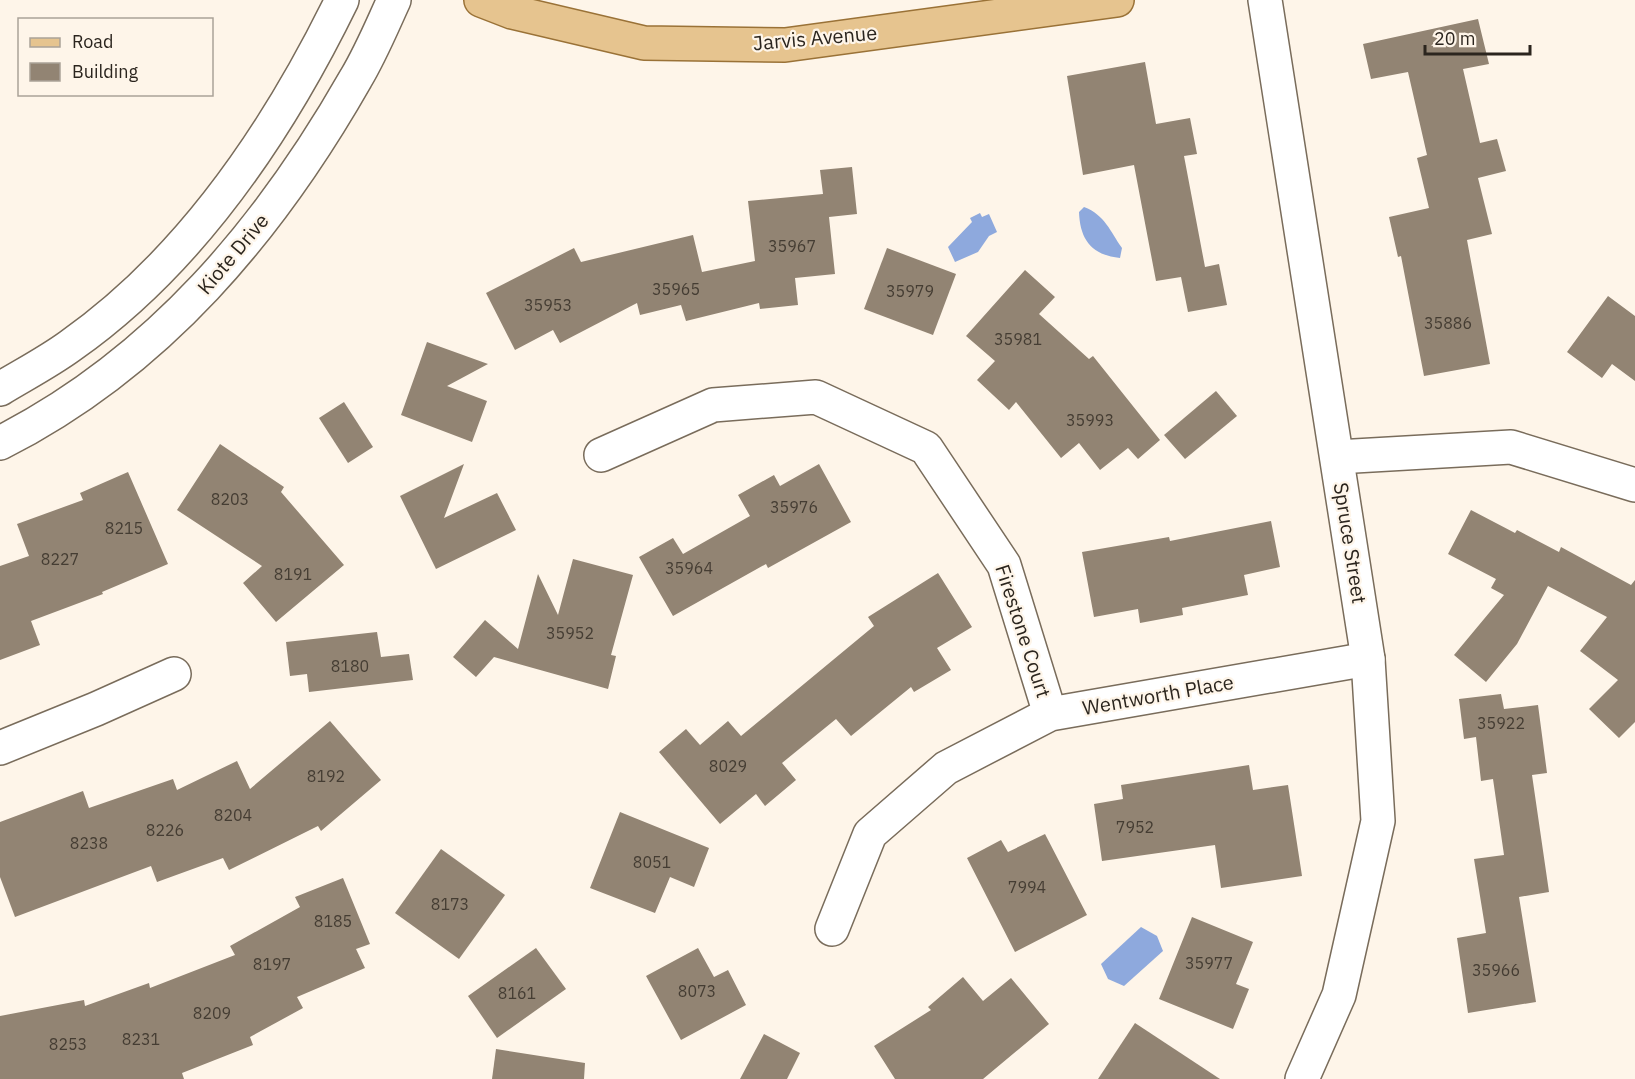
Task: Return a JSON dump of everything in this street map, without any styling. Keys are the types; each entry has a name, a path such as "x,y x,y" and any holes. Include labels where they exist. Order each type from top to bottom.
{"main road":[{"name":"Jarvis Avenue","path":"481,0 512,12 644,43 785,45 1117,0"}],"street":[{"path":"0,389 70,346 147,282 215,206 269,131 315,56 342,0"},
{"name":"Kiote Drive","path":"0,443 98,384 188,307 251,236 308,157 358,76 394,0"},
{"name":"Spruce Street","path":"1265,0 1368,659 1378,821 1339,995 1302,1079"},
{"name":"Firestone Court","path":"601,455 713,405 816,397 926,448 1004,565 1050,714"},
{"path":"1337,457 1511,447 1635,485"},
{"name":"Wentworth Place","path":"832,930 870,834 946,768 1050,714 1368,659"},
{"path":"0,748 174,674"}],"water":[{"path":"1084,207 1097,214 1106,224 1122,248 1120,258 1102,253 1089,244 1080,222 1079,212"},
{"path":"980,213 982,217 989,214 997,232 989,236 978,252 955,262 948,247 972,222 970,218"},
{"path":"1141,927 1157,936 1163,951 1124,986 1108,979 1101,964"}],"building":[{"path":"1478,19 1489,64 1463,69 1480,143 1497,139 1506,171 1478,178 1492,234 1467,240 1490,364 1424,376 1401,256 1398,257 1389,217 1429,208 1417,158 1427,155 1408,72 1371,79 1363,44"},
{"path":"1145,62 1156,124 1190,118 1197,154 1184,156 1205,267 1219,264 1227,305 1188,312 1181,277 1156,281 1134,165 1083,175 1067,76"},
{"path":"852,167 857,214 829,217 835,274 795,278 798,305 760,309 759,303 686,321 681,305 640,315 637,303 560,343 553,330 515,350 486,293 574,248 581,262 693,235 702,272 755,261 748,201 823,194 820,170"},
{"path":"887,248 956,274 933,335 864,309"},
{"path":"1025,270 1055,297 1039,314 1089,359 1093,356 1160,440 1138,459 1128,448 1100,470 1079,443 1061,458 1016,402 1009,410 977,380 995,361 966,336"},
{"path":"1608,296 1635,316 1635,381 1612,364 1602,378 1567,352"},
{"path":"427,342 488,364 447,386 487,401 472,442 401,415"},
{"path":"1216,391 1237,416 1185,459 1164,435"},
{"path":"344,402 373,447 348,463 319,418"},
{"path":"220,444 284,487 281,492 344,565 276,622 243,583 262,566 177,510"},
{"path":"464,464 444,518 497,493 516,530 436,569 400,496"},
{"path":"819,464 851,522 768,568 766,564 673,616 639,557 673,538 683,554 750,516 738,495 774,475 780,486"},
{"path":"128,472 168,564 102,592 103,594 31,621 40,645 0,660 0,566 29,556 17,524 83,500 80,493"},
{"path":"1471,510 1515,533 1517,530 1559,552 1561,547 1631,585 1635,580 1635,722 1619,738 1589,709 1618,680 1580,651 1607,617 1548,586 1517,644 1486,682 1454,655 1504,595 1491,588 1496,579 1448,554"},
{"path":"1271,521 1280,567 1244,575 1248,595 1182,608 1183,615 1140,623 1138,609 1094,617 1082,552 1169,537 1170,541"},
{"path":"573,559 633,575 611,655 616,656 608,689 494,657 476,677 453,657 485,620 518,649 538,574 558,615"},
{"path":"938,573 972,627 937,648 951,670 914,692 911,687 851,736 836,719 782,763 796,780 765,806 756,794 720,824 659,752 686,729 700,745 728,721 741,736 874,626 868,617"},
{"path":"377,632 381,657 409,654 413,680 309,692 307,674 290,676 286,642"},
{"path":"1501,694 1504,709 1538,705 1547,773 1532,775 1549,892 1519,897 1536,1002 1468,1013 1457,938 1486,933 1474,859 1504,855 1493,779 1481,781 1476,737 1464,739 1459,699"},
{"path":"330,721 381,780 321,831 318,826 229,870 223,858 157,882 151,866 15,917 0,877 0,822 83,791 89,808 173,779 177,790 237,761 250,789"},
{"path":"1249,765 1253,790 1288,785 1302,876 1221,888 1215,845 1102,861 1094,804 1123,799 1121,785"},
{"path":"620,812 709,848 694,887 670,877 655,913 590,888"},
{"path":"1045,834 1087,915 1015,952 967,858 1001,840 1008,852"},
{"path":"441,849 505,895 459,959 395,913"},
{"path":"343,878 370,944 356,949 365,968 297,997 303,1008 250,1037 253,1045 182,1073 184,1079 0,1079 0,1016 84,1000 85,1006 149,983 150,988 235,955 230,946 300,907 295,897"},
{"path":"1192,917 1253,942 1236,984 1249,989 1233,1029 1159,999"},
{"path":"536,948 566,989 497,1038 468,996"},
{"path":"698,948 714,977 728,970 746,1005 681,1040 646,976"},
{"path":"963,977 983,1001 1011,978 1049,1024 983,1079 895,1079 874,1046 931,1010 928,1007"},
{"path":"1135,1023 1220,1079 1098,1079"},
{"path":"764,1034 800,1053 787,1079 740,1079"},
{"path":"496,1049 585,1063 584,1079 492,1079"}]}
